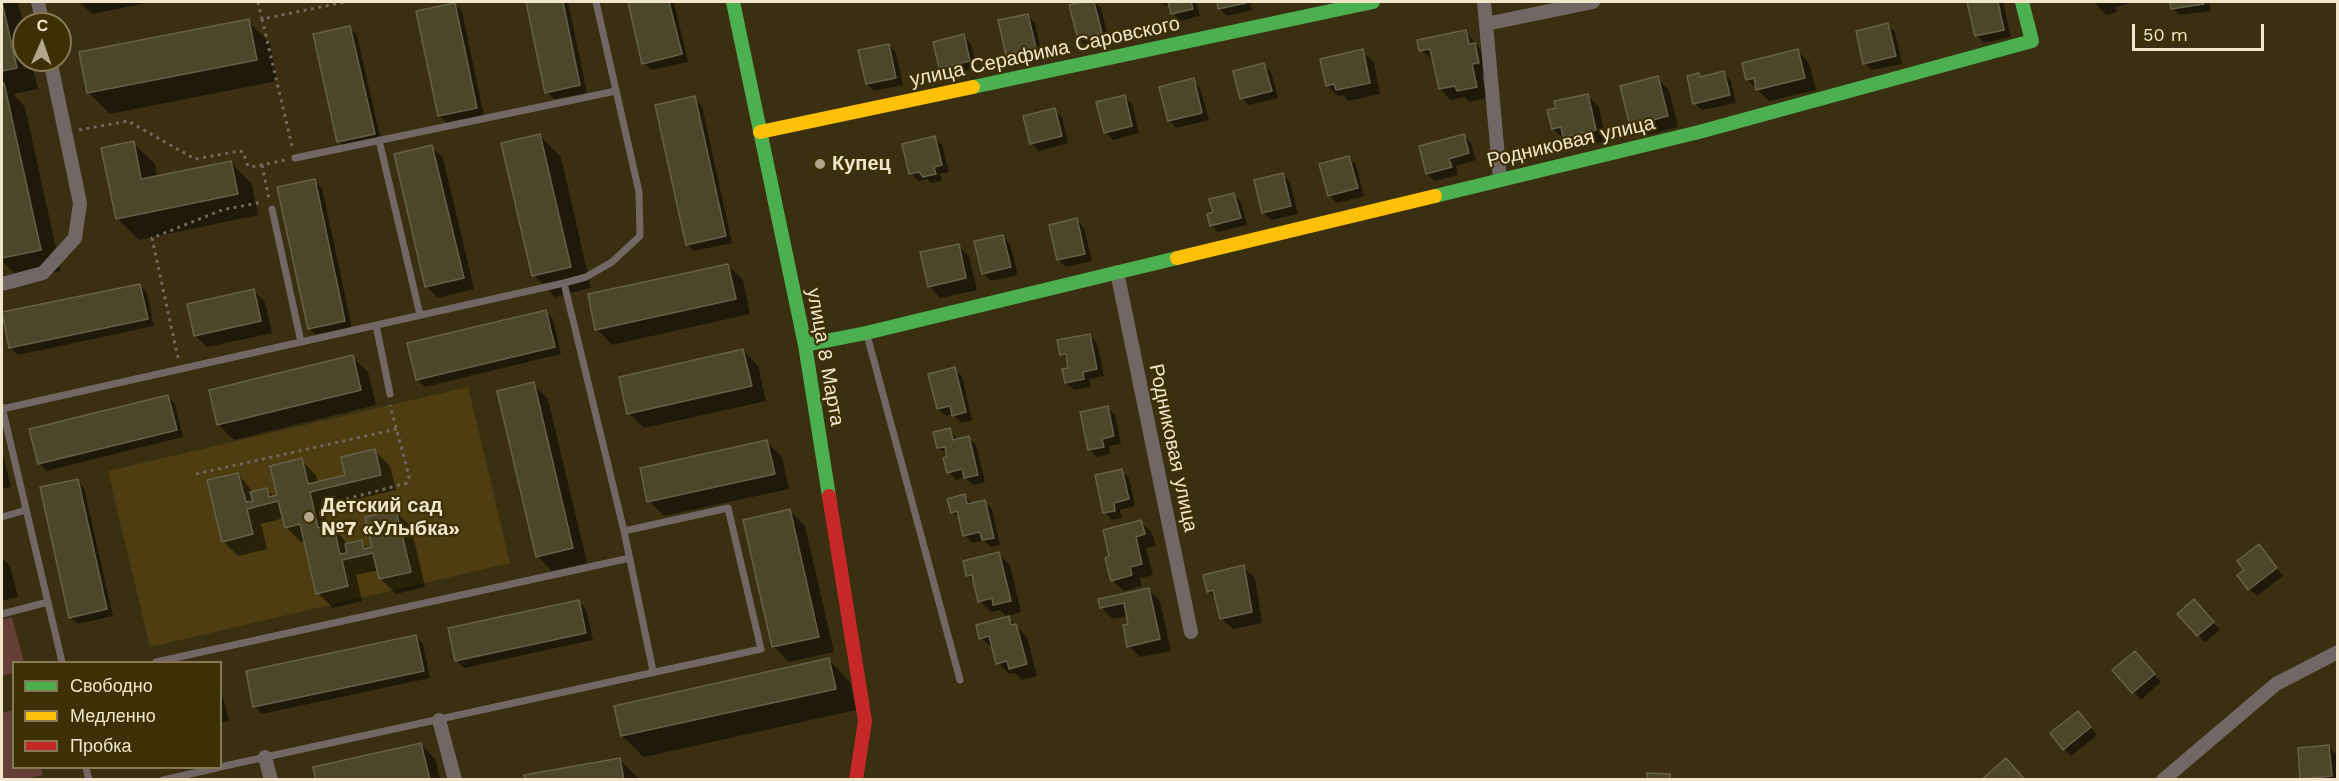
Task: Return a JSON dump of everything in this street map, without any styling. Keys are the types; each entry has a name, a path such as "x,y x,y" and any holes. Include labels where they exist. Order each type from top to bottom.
{"street":[{"name":"улица 8 Марта","path":"733,2 805,345 865,721 856,780"},
{"name":"улица Серафима Саровского","path":"760,132 1373,2"},
{"path":"1484,2 1500,179"},
{"path":"1486,24 1593,2"},
{"name":"Родниковая улица","path":"805,345 866,333 1699,132 2032,41 2022,2"},
{"path":"2,284 43,273 75,238 80,203 52,72"},
{"name":"Родниковая улица","path":"1117,272 1191,632"},
{"path":"2163,780 2276,684 2337,652"},
{"path":"439,720 455,780"},
{"path":"265,757 271,780"}],"lane":[{"path":"62,661 2,408 564,283 586,277 612,262 640,236 639,192 596,2"},
{"path":"295,158 616,91"},
{"path":"379,141 420,315"},
{"path":"272,209 301,342"},
{"path":"564,283 624,531 652,671"},
{"path":"376,325 390,394"},
{"path":"866,333 960,680"},
{"path":"222,766 761,649 728,508 624,531"},
{"path":"2,517 26,510"},
{"path":"165,661 630,558"},
{"path":"2,614 48,602"},
{"path":"163,780 210,769"}],"path":[{"path":"65,133 129,121 195,159 243,152 248,166 295,158 258,2"},
{"path":"262,19 345,2"},
{"path":"180,368 152,238 222,210 270,201 262,165"},
{"path":"339,501 407,483 409,476 390,405"},
{"path":"196,474 397,429"}],"shaded area":[{"name":"Детский сад №7 «Улыбка»","path":"468,387 510,563 150,647 108,471"},
{"path":"12,617 24,661 12,661 12,673 2,676 2,620"},
{"path":"12,710 12,769 41,769 43,775 24,779 2,779 2,713"}],"building":[{"path":"2,2 12,46 12,69 2,71"},
{"path":"526,2 563,2 580,85 545,93"},
{"path":"628,2 669,2 682,54 642,64"},
{"path":"1094,2 1102,33 1078,39 1069,5"},
{"path":"1168,2 1191,2 1193,9 1171,14"},
{"path":"1217,2 1246,2 1246,3 1218,9"},
{"path":"1967,2 1998,2 2004,30 1975,36"},
{"path":"2170,2 2204,2 2204,4 2171,9"},
{"path":"455,3 477,108 438,116 416,11"},
{"path":"1028,14 1036,48 1006,55 998,20"},
{"path":"249,19 257,60 87,93 79,52"},
{"path":"1888,23 1896,56 1863,64 1856,31"},
{"path":"350,26 375,134 337,142 313,34"},
{"path":"1466,30 1469,44 1475,43 1479,63 1472,64 1477,87 1457,91 1455,86 1439,89 1430,49 1419,51 1417,40"},
{"path":"964,34 970,61 939,68 933,42"},
{"path":"889,44 896,78 866,84 858,50"},
{"path":"1363,49 1370,83 1336,90 1334,84 1326,86 1320,59"},
{"path":"1798,49 1805,78 1756,90 1754,78 1746,80 1742,63"},
{"path":"1264,63 1272,91 1240,99 1233,71"},
{"path":"1724,71 1730,95 1693,104 1687,76 1699,73 1700,77"},
{"path":"1658,76 1668,116 1630,126 1620,86"},
{"path":"1194,78 1202,113 1168,121 1159,87"},
{"path":"4,83 41,250 2,258 2,84"},
{"path":"1588,94 1596,130 1563,137 1561,127 1552,129 1547,110 1556,108 1554,101"},
{"path":"1125,95 1132,126 1104,133 1096,102"},
{"path":"695,96 726,236 686,245 655,105"},
{"path":"1055,108 1062,136 1030,144 1023,116"},
{"path":"540,134 571,267 532,276 501,143"},
{"path":"1464,134 1469,153 1449,159 1452,167 1426,174 1419,146"},
{"path":"935,136 942,165 934,167 936,174 923,177 919,172 909,174 902,144"},
{"path":"134,141 141,179 231,161 238,194 116,219 101,148"},
{"path":"432,145 464,278 425,287 394,154"},
{"path":"1349,156 1358,188 1328,196 1319,164"},
{"path":"1283,173 1291,206 1262,213 1254,180"},
{"path":"315,179 345,321 308,329 277,187"},
{"path":"1234,193 1241,218 1210,226 1207,214 1213,212 1209,199"},
{"path":"1077,218 1085,254 1057,260 1049,225"},
{"path":"1003,235 1011,267 982,274 974,241"},
{"path":"959,244 966,278 928,287 920,252"},
{"path":"728,264 736,299 595,330 588,294"},
{"path":"140,284 148,319 9,348 2,312"},
{"path":"254,289 261,321 194,336 187,304"},
{"path":"546,310 555,347 416,380 407,343"},
{"path":"1090,334 1097,369 1083,372 1084,379 1065,383 1062,369 1068,368 1066,354 1060,355 1057,340"},
{"path":"743,349 752,386 627,414 619,377"},
{"path":"353,355 361,390 217,425 209,390"},
{"path":"955,367 966,412 952,416 950,406 937,409 928,374"},
{"path":"534,382 573,548 536,557 497,391"},
{"path":"168,395 177,430 38,464 29,429"},
{"path":"1108,406 1114,436 1102,439 1104,447 1088,450 1080,412"},
{"path":"950,428 953,440 969,436 978,475 964,478 962,469 947,473 943,458 947,457 945,447 937,448 933,432"},
{"path":"767,440 775,474 647,502 640,468"},
{"path":"375,449 381,475 310,492 318,528 333,524 340,554 347,553 345,544 362,540 364,549 372,547 365,517 396,510 411,572 379,579 373,553 342,560 348,586 316,594 300,524 285,528 278,501 247,509 253,534 222,542 207,480 238,473 246,502 253,501 250,492 267,488 269,497 277,495 270,466 302,458 308,484 345,475 341,457"},
{"path":"1122,469 1129,499 1114,503 1115,511 1103,513 1095,475"},
{"path":"78,479 107,609 69,618 40,487"},
{"path":"965,494 967,504 985,500 994,538 982,540 980,532 963,536 957,511 951,513 947,499"},
{"path":"790,509 819,637 772,647 743,520"},
{"path":"1141,520 1145,534 1136,537 1142,564 1130,567 1132,575 1111,581 1105,558 1109,556 1103,530"},
{"path":"2259,544 2277,568 2248,590 2237,575 2244,570 2237,561"},
{"path":"999,552 1011,601 993,605 992,598 978,602 972,575 966,576 963,561"},
{"path":"1244,565 1252,612 1220,619 1213,590 1207,592 1203,575"},
{"path":"1149,588 1160,639 1127,647 1123,625 1128,624 1124,603 1100,608 1098,599"},
{"path":"2194,599 2214,622 2197,636 2177,614"},
{"path":"579,600 586,633 455,661 448,628"},
{"path":"1009,616 1011,625 1016,624 1027,664 1009,669 1007,661 996,664 989,636 979,639 976,625"},
{"path":"416,635 424,671 253,707 246,671"},
{"path":"2135,651 2155,674 2132,693 2112,670"},
{"path":"829,658 836,689 621,736 614,706"},
{"path":"2078,711 2091,727 2063,750 2050,733"},
{"path":"421,743 430,780 316,780 313,767"},
{"path":"2329,745 2332,776 2300,779 2298,748"},
{"path":"620,758 624,780 525,780 524,775"},
{"path":"2006,758 2025,780 1981,780"},
{"path":"1647,773 1670,774 1670,780 1647,780"}],"traffic: fast":[{"path":"733,2 805,345 829,496"},
{"path":"973,87 1373,2"},
{"path":"1435,196 1699,132 2032,41 2022,2"},
{"path":"805,345 866,333 1177,258"}],"traffic: slow":[{"path":"760,132 973,87"},
{"path":"1177,258 1435,196"}],"traffic: jam":[{"path":"829,496 865,721 856,780"}],"place":[{"name":"Купец","path":"820,164"},
{"name":"Детский сад №7 «Улыбка»","path":"309,517"}]}
